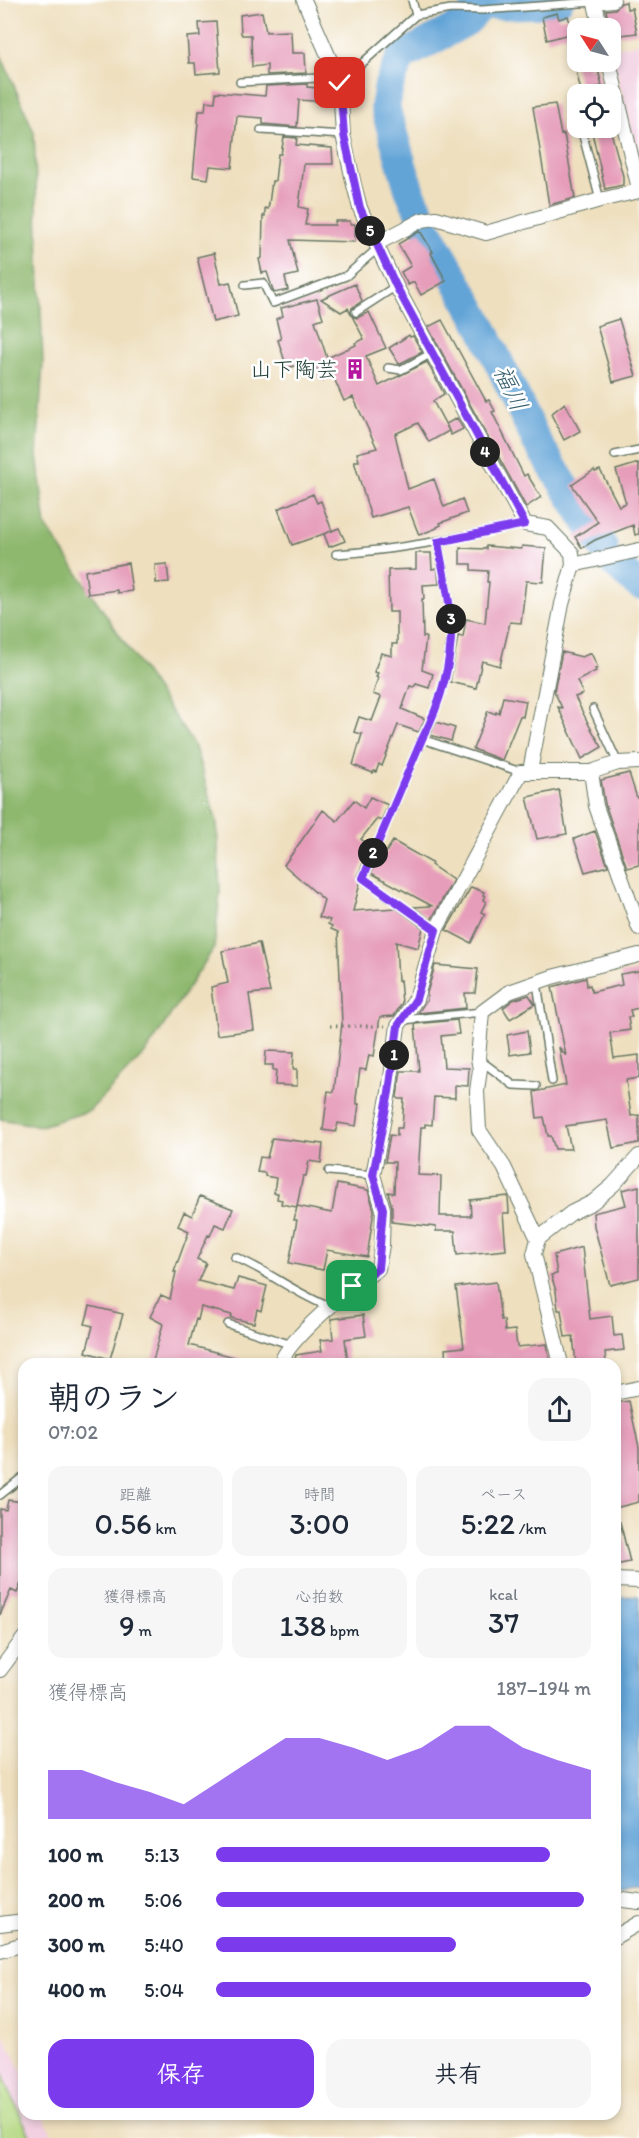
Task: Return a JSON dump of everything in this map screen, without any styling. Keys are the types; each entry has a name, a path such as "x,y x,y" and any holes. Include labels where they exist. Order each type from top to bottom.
{"street":[{"path":"282,1358 352,1286 378,1269 383,1209 373,1175 401,1023 416,999 436,930 526,772 561,604 573,565 572,553 548,528 525,524 377,247 360,208 344,135 339,80 304,0"},
{"path":"598,18 594,1 614,0"},
{"path":"377,247 422,220 436,218 486,233 639,190 611,72"},
{"path":"573,565 639,550"},
{"path":"526,772 591,772 618,763 639,762"},
{"path":"591,772 596,806 639,928"},
{"path":"538,1239 504,1167 479,1130 477,1092 482,1012 509,992 639,956"},
{"path":"560,1358 534,1254 538,1239 571,1214 593,1202 613,1185 639,1155"},
{"path":"621,1392 639,1388"},
{"path":"621,1580 639,1581"},
{"path":"0,1670 18,1646"},
{"path":"621,1900 639,1902"},
{"path":"0,1924 18,1922"},
{"path":"621,1934 639,1923"},
{"path":"0,1951 18,1946"}],"lane":[{"path":"412,0 416,15"},
{"path":"240,82 339,80 416,15 451,9 482,10 594,1"},
{"path":"261,130 344,135"},
{"path":"584,138 600,200"},
{"path":"245,285 263,283 273,303 346,276 377,247"},
{"path":"356,312 396,286"},
{"path":"388,368 401,370 432,353"},
{"path":"615,455 639,450"},
{"path":"336,554 373,552 438,542 525,524"},
{"path":"436,930 363,878 422,739 433,719 449,661 451,619 438,542"},
{"path":"593,709 618,763"},
{"path":"422,739 526,772"},
{"path":"537,983 552,1081"},
{"path":"401,1023 482,1012"},
{"path":"478,1058 513,1085 537,1086"},
{"path":"329,1172 373,1175"},
{"path":"235,1257 257,1266 305,1297 330,1307"},
{"path":"228,1324 292,1345"},
{"path":"0,1495 18,1481"}],"path":[{"path":"330,1026 401,1023"}],"shaded area":[{"path":"639,43 639,161 617,72 621,72 621,47"},
{"path":"0,2027 18,2064 18,2120 45,2120 54,2138 0,2138"}],"green space":[{"path":"0,53 34,132 43,363 37,455 46,526 195,747 217,822 220,893 214,948 147,1051 89,1111 41,1126 0,1119"},
{"path":"0,2069 18,2109 18,2120 23,2120 31,2138 0,2138"}],"water":[{"path":"639,1596 639,1885 621,1892 621,1597"}],"building":[{"path":"626,2 627,9 632,8 637,33 621,35 621,18 607,18 606,10 615,9 621,3"},
{"path":"262,12 266,32 291,32 292,53 305,53 306,73 267,75 267,65 252,67 251,35 242,35 240,15"},
{"path":"557,13 559,19 568,16 567,35 547,40 542,17"},
{"path":"216,22 220,72 196,74 195,63 189,63 187,37 200,36 199,23"},
{"path":"576,72 598,72 602,84 579,84"},
{"path":"307,84 307,87 328,89 327,102 299,100 297,127 263,124 263,118 237,116 232,168 210,166 208,179 193,177 199,111 205,111 206,101 215,102 216,92 265,96 266,86"},
{"path":"555,104 561,135 564,134 575,198 549,205 533,107"},
{"path":"284,137 297,138 296,145 332,148 333,164 304,164 299,207 308,209 305,225 335,225 335,221 350,221 350,224 355,224 355,242 290,240 298,274 285,277 288,290 274,293 267,272 262,273 259,259 262,258 263,216 265,216 265,208 268,209 272,181 275,181 278,154 281,154"},
{"path":"593,138 613,138 623,176 623,185 605,189"},
{"path":"420,231 433,252 431,253 446,281 421,295 414,282 408,285 401,272 411,266 398,244"},
{"path":"214,253 221,284 230,282 238,316 213,322 197,257"},
{"path":"355,284 362,301 352,308 351,314 348,308 341,312 321,299"},
{"path":"317,299 323,318 315,321 327,358 364,339 352,316 357,318 369,312 386,348 366,356 379,386 427,362 444,394 433,401 449,431 429,442 418,423 395,434 408,489 434,479 444,507 462,499 467,513 440,523 441,525 437,528 419,535 408,507 371,518 354,461 359,461 357,453 377,448 353,397 344,401 333,376 322,381 314,363 300,368 299,365 287,368 278,340 281,339 276,319 283,316 281,308"},
{"path":"619,319 636,376 613,382 597,326"},
{"path":"442,320 486,401 489,400 495,411 492,412 524,476 527,474 541,497 526,507 428,327"},
{"path":"409,335 413,336 422,352 399,364 389,348"},
{"path":"565,403 580,431 564,440 551,414"},
{"path":"457,418 463,429 451,435 446,424"},
{"path":"639,463 639,534 635,535 633,525 595,540 582,548 575,537 598,522 572,485 594,470 595,472 600,470 619,506 626,503 616,470"},
{"path":"313,494 317,503 321,501 332,531 292,545 278,509"},
{"path":"339,528 345,541 329,547 324,534"},
{"path":"486,546 521,549 522,546 546,548 543,582 526,581 521,623 510,622 500,666 482,661 476,688 450,682 458,636 463,637 466,619 485,623 489,582 487,582 488,571 471,570 471,564 460,564 460,548 486,549"},
{"path":"416,553 431,553 432,569 437,568 438,573 439,584 423,585 424,599 422,599 423,637 426,637 422,670 433,674 429,688 416,684 414,687 410,686 402,709 425,719 419,732 398,725 382,766 379,764 376,772 373,773 353,765 362,734 354,732 359,717 372,721 381,697 373,694 378,678 376,677 378,673 374,672 381,653 392,656 392,644 397,644 397,612 389,612 388,570 416,569"},
{"path":"128,563 132,591 117,593 117,590 88,594 85,571"},
{"path":"167,564 169,582 156,583 155,565"},
{"path":"562,652 582,657 591,653 598,668 577,681 583,694 575,697 602,747 582,759 558,707 562,708 554,691"},
{"path":"503,697 526,701 523,717 520,716 502,760 473,749 488,711 499,713"},
{"path":"436,722 455,728 451,741 430,735"},
{"path":"629,773 637,798 639,797 639,865 627,868 605,804 601,780"},
{"path":"559,790 567,834 537,839 527,797"},
{"path":"370,797 388,805 381,821 377,819 361,839 370,846 358,876 360,883 353,911 396,908 423,928 418,948 396,942 398,981 400,980 402,1003 394,1016 380,1017 374,1056 369,1055 366,1070 360,1069 356,1098 359,1104 356,1126 338,1123 336,1132 323,1130 328,1091 334,1092 342,1023 338,932 331,929 332,926 328,924 330,920 319,917 324,900 284,865 323,810 337,821 354,800 364,808"},
{"path":"595,831 608,866 585,872 574,839"},
{"path":"393,841 432,863 431,865 453,880 431,920 414,907 432,906 371,873 379,854 383,857"},
{"path":"471,887 484,892 483,900 486,902 481,912 485,914 471,943 446,930"},
{"path":"259,943 270,992 249,994 254,1030 217,1035 211,987 228,983 222,951"},
{"path":"435,965 478,969 475,993 465,993 466,1008 418,1013 427,1001"},
{"path":"639,971 639,1008 630,1010 632,1017 628,1017 630,1030 610,1033 614,1058 639,1055 639,1078 626,1080 631,1116 639,1115 639,1143 613,1148 607,1120 566,1126 571,1149 555,1149 551,1136 548,1136 544,1117 537,1118 534,1092 566,1085 559,1047 566,1056 552,987 586,978 587,986 590,985 592,992 622,985 620,974"},
{"path":"529,995 535,1004 510,1019 503,1008 513,1000"},
{"path":"457,1020 459,1034 441,1036 444,1067 469,1068 468,1086 455,1085 455,1098 434,1097 432,1125 425,1124 425,1127 421,1127 418,1175 441,1176 440,1216 471,1216 470,1200 508,1196 509,1213 503,1213 506,1250 457,1255 455,1231 436,1231 436,1227 392,1222 392,1207 388,1192 394,1193 395,1162 385,1162 390,1135 397,1136 397,1128 402,1128 404,1099 397,1097 401,1071 419,1071 415,1024"},
{"path":"527,1031 530,1052 510,1055 507,1035"},
{"path":"266,1051 294,1052 293,1069 297,1069 297,1086 275,1085 276,1070 273,1070 273,1065 265,1065"},
{"path":"272,1138 323,1144 321,1163 309,1161 306,1176 303,1176 297,1206 332,1213 337,1184 368,1190 374,1210 367,1257 327,1250 323,1270 289,1263 297,1220 294,1220 297,1207 281,1204 282,1200 277,1199 278,1193 274,1193 276,1178 257,1172 260,1157 267,1158"},
{"path":"639,1186 639,1278 610,1285 594,1226 593,1213 626,1205 622,1190"},
{"path":"200,1196 233,1209 225,1228 215,1224 210,1236 208,1235 197,1259 206,1263 198,1281 234,1290 238,1278 267,1286 261,1311 257,1309 254,1323 231,1318 232,1315 201,1307 198,1320 196,1319 189,1345 238,1358 154,1358 163,1324 150,1317 161,1295 170,1299 176,1272 174,1272 189,1231 178,1226 184,1212 192,1216"},
{"path":"582,1247 590,1319 612,1316 614,1336 622,1335 624,1350 605,1352 606,1358 575,1358 573,1336 565,1337 561,1310 558,1310 551,1275 557,1274 554,1255"},
{"path":"496,1282 501,1320 504,1320 505,1331 515,1330 517,1347 547,1344 549,1358 446,1358 445,1349 464,1347 456,1287"},
{"path":"90,1306 123,1314 110,1358 86,1352 93,1326 85,1324"},
{"path":"363,1315 366,1336 345,1339 347,1358 295,1358 296,1355 322,1351 320,1340 333,1339 331,1319"},
{"path":"629,1401 639,1447 639,1502 621,1506 621,1402"},
{"path":"8,1500 18,1501 18,1591 17,1593 11,1590 0,1615 0,1509 6,1510"},
{"path":"621,1526 630,1562 621,1564"}],"waterway":[{"name":"福川","path":"419,211 409,189 385,107 389,85 401,57 467,21 482,5 535,4 559,0"},
{"name":"福川","path":"425,225 481,325 537,442 603,547"},
{"name":"福川","path":"617,566 639,585"}],"place":[{"name":"山下陶芸","path":"355,369"}],"route":[{"path":"340,83 344,135 354,185 360,208 377,249 525,524 438,542 451,619 449,661 433,719 422,739 363,878 436,930 416,999 398,1026 389,1092 373,1175 383,1209 382,1245 378,1269 352,1286"}]}
